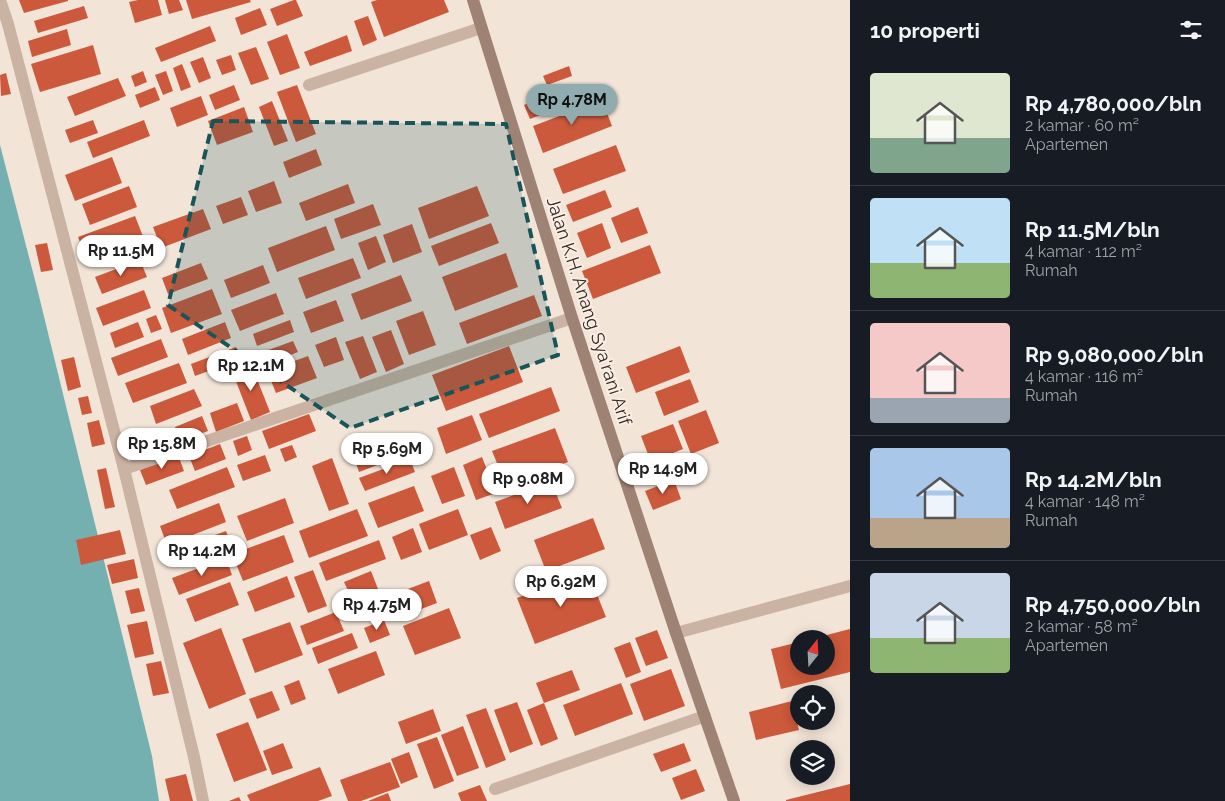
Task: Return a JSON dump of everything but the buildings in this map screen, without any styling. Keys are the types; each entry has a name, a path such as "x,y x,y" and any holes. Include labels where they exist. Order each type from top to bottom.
{"street":[{"path":"0,0 8,24 124,469 192,748 203,801"},
{"name":"Jalan K.H. Anang Sya'rani Arif","path":"473,0 572,318 676,633 734,801"},
{"path":"309,85 481,28"},
{"path":"124,469 572,318"},
{"path":"676,633 850,586"},
{"path":"495,789 705,716"}],"highlighted area":[{"path":"213,121 506,124 558,355 350,428 168,305"}],"water":[{"path":"0,145 152,756 159,801 0,801"}]}
